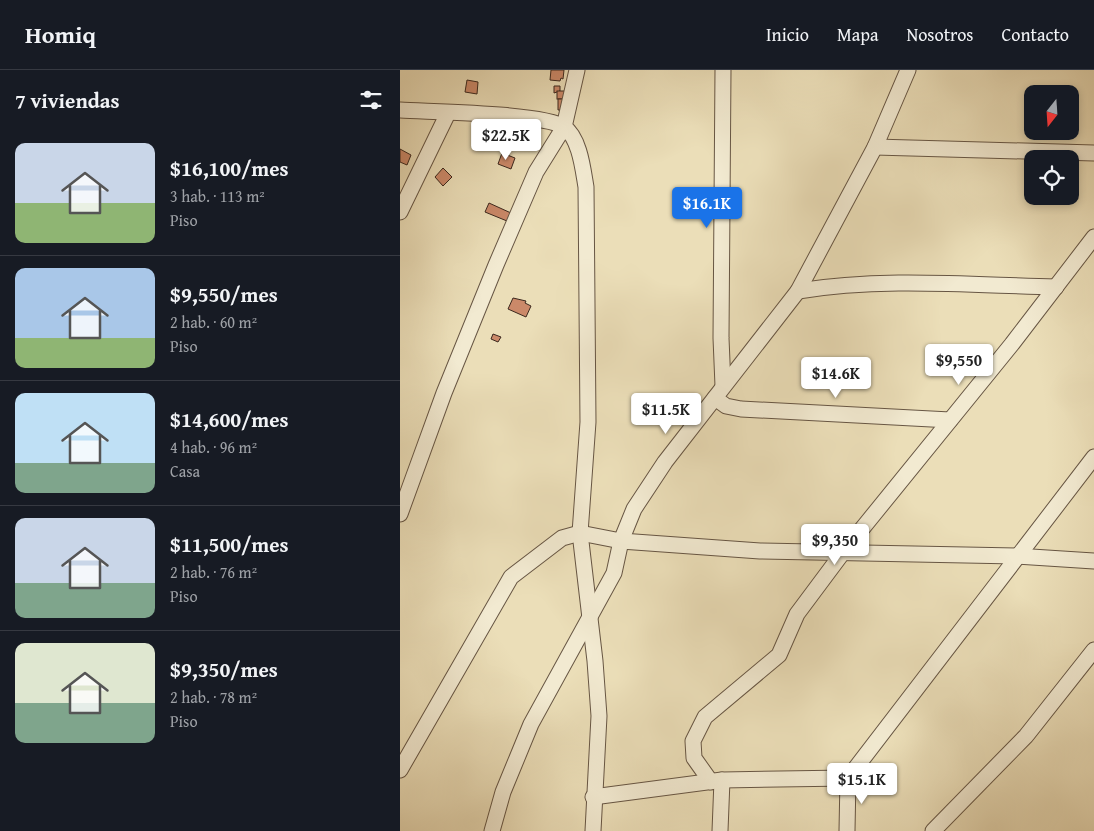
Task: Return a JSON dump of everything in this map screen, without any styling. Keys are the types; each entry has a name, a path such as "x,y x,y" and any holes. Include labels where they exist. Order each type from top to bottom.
{"street":[{"path":"400,514 444,392 496,265 536,172 564,128 576,70"},
{"path":"723,70 719,392 726,406 741,409 950,420"},
{"path":"492,831 503,792 532,724 589,623 614,573 620,541 634,509 665,462 798,291 875,146 908,70"},
{"path":"400,110 541,120 564,128 580,151 586,187 588,422 580,533 589,623 595,661 599,716 593,831"},
{"path":"400,212 448,113"},
{"path":"875,146 1094,153"},
{"path":"720,831 716,781 694,758 693,741 705,717 779,655 797,614 844,551 1094,237"},
{"path":"798,291 841,284 901,281 1056,287"},
{"path":"847,831 848,778 1016,556 1094,457"},
{"path":"400,770 511,577 562,538 580,533 620,541 760,551 844,551 1016,556 1094,561"},
{"path":"932,831 1026,736 1094,650"},
{"path":"594,797 716,781 848,778"}],"building":[{"path":"551,70 564,70 563,79 561,78 560,81 550,80"},
{"path":"467,80 478,82 477,94 465,92"},
{"path":"554,86 560,86 560,91 554,93"},
{"path":"557,91 568,91 568,99 557,99"},
{"path":"558,99 568,99 569,110 558,110"},
{"path":"400,149 411,155 407,165 400,162"},
{"path":"502,153 515,158 511,169 498,164"},
{"path":"443,168 452,177 443,186 435,177"},
{"path":"489,203 511,213 507,221 485,212"},
{"path":"513,298 526,301 525,303 531,306 526,317 508,309"},
{"path":"493,334 501,337 498,342 491,339"}]}
